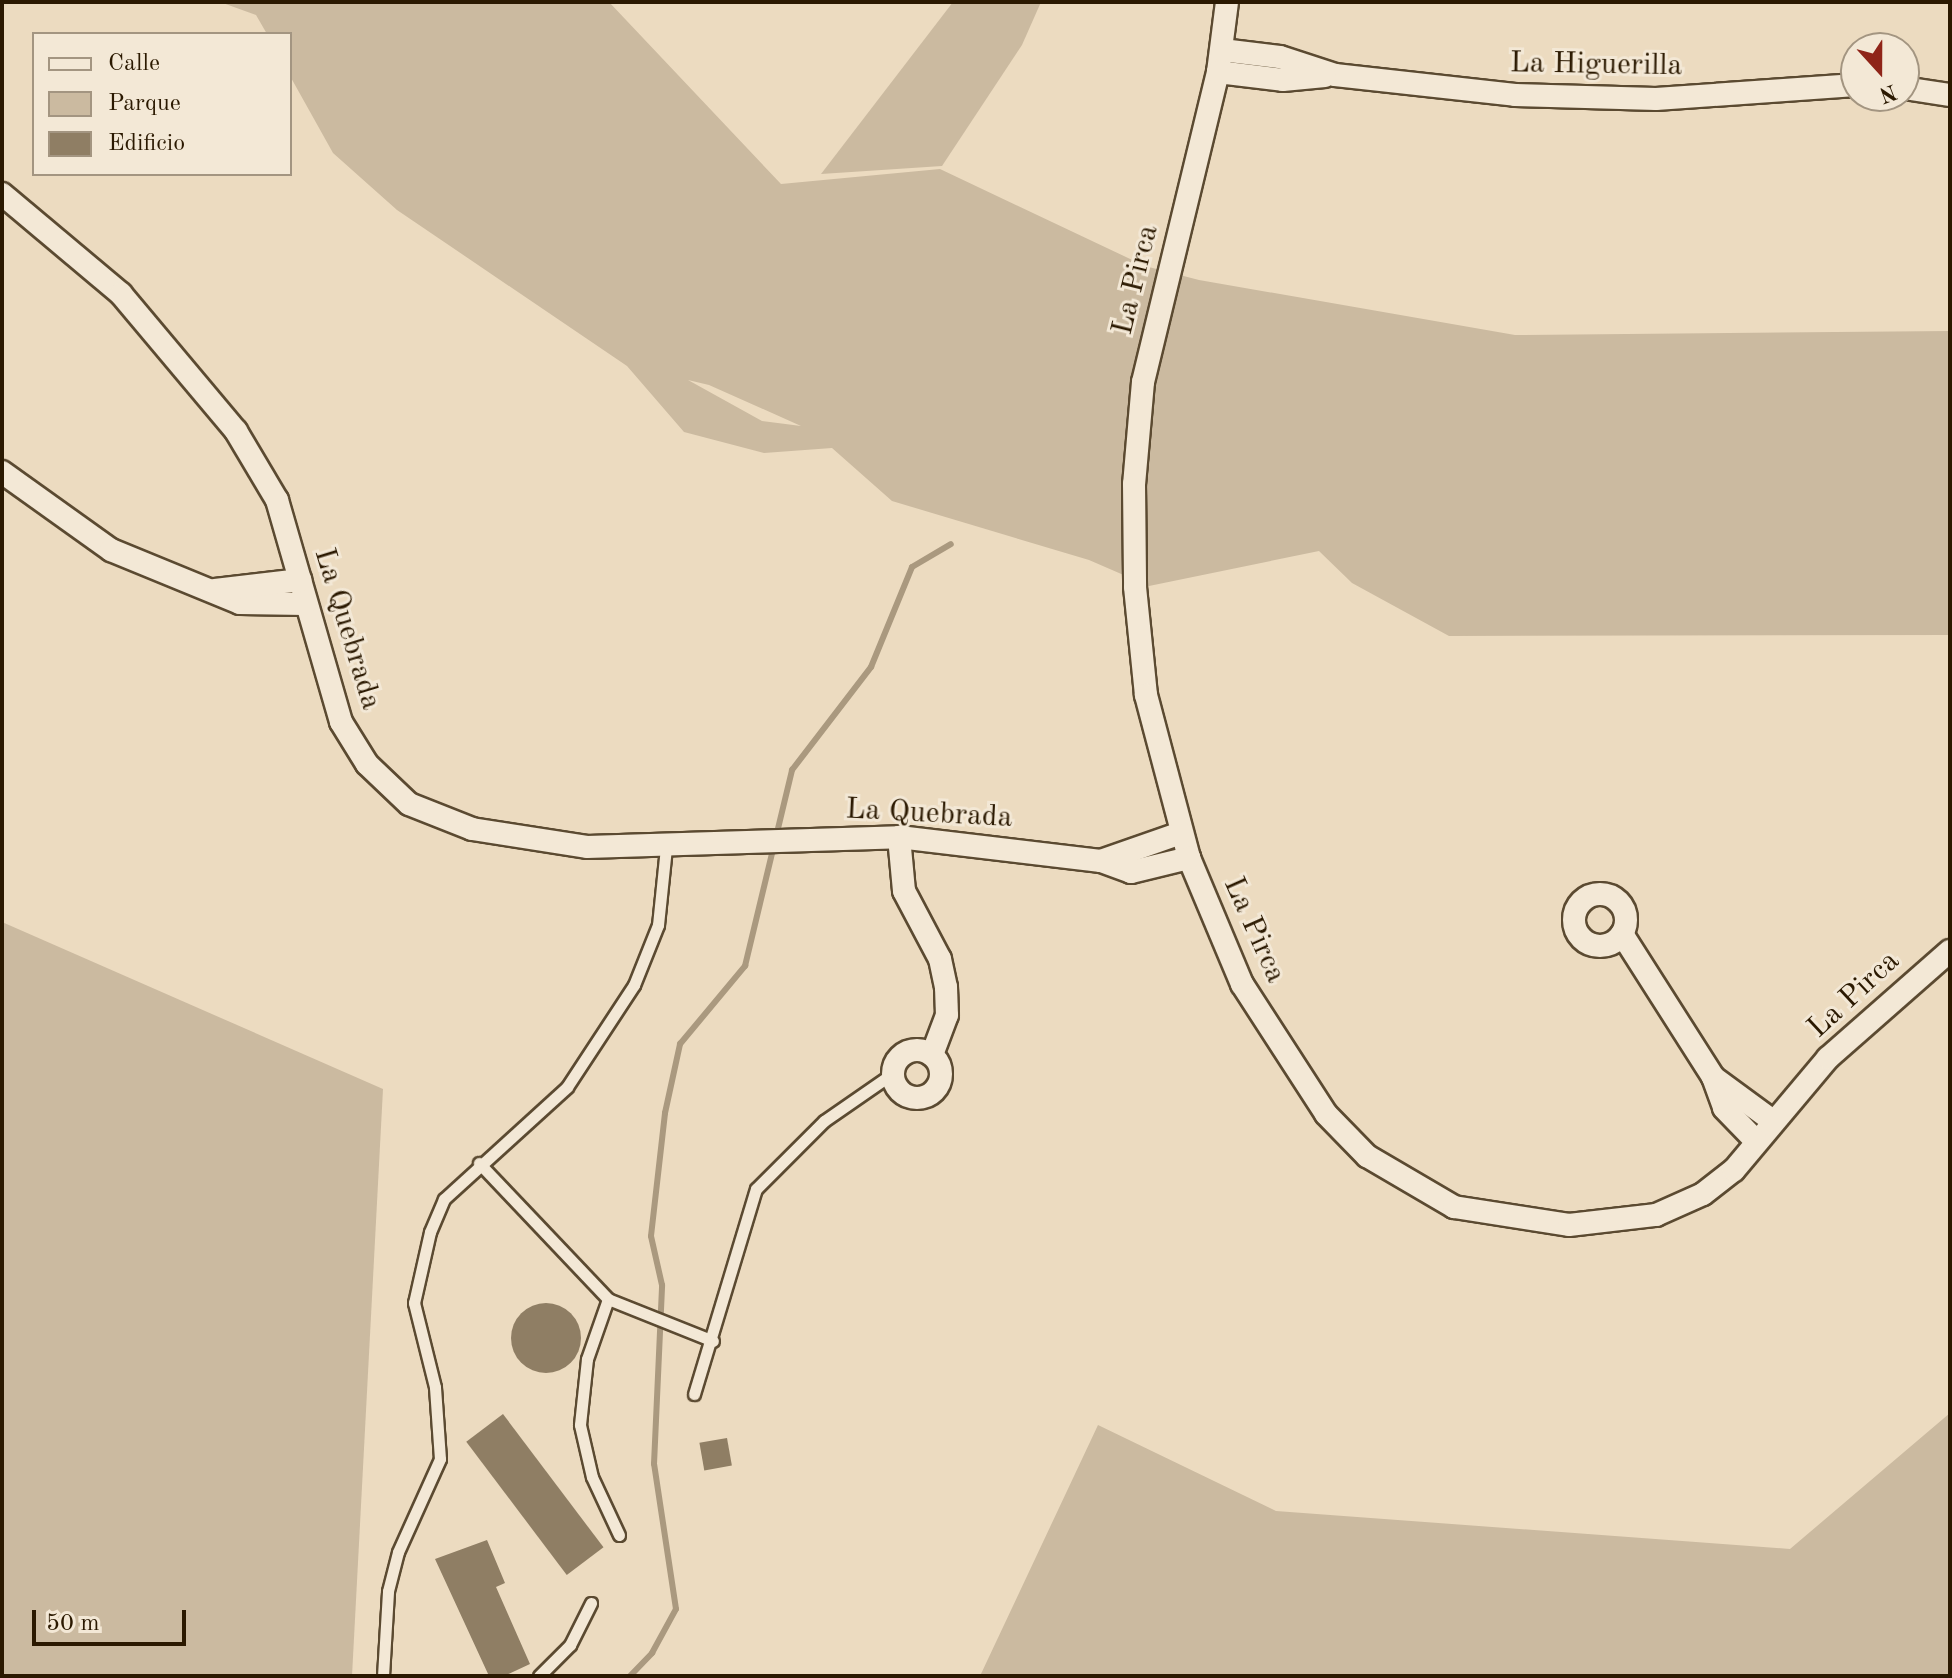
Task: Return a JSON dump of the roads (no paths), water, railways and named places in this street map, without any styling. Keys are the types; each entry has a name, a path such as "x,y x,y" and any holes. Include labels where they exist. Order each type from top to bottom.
{"street":[{"name":"La Pirca","path":"1227,2 1220,61 1149,348 1134,484 1146,695 1181,833 1242,984 1279,1051 1367,1156 1420,1191 1454,1207 1548,1224 1635,1220 1703,1194 1757,1142 1861,1026 1950,951"},
{"name":"La Higuerilla","path":"1220,61 1280,57 1335,75 1515,95 1656,99 1840,86"},
{"path":"1920,90 1950,95"},
{"name":"La Quebrada","path":"2,194 121,294 236,431 277,500 341,722 367,764 409,804 472,829 587,847 666,848 899,837 1101,861 1131,872 1189,858"},
{"path":"2,472 111,550 255,607 305,604"},
{"path":"215,590 300,580"},
{"name":"La Quebrada","path":"1101,861 1181,833"},
{"path":"899,837 904,891 940,959 946,987 947,1015 932,1055 940,1081 925,1096 905,1095 892,1074 905,1052 932,1055"},
{"path":"1622,934 1713,1077 1724,1108 1757,1142"},
{"path":"1713,1077 1773,1121"}],"lane":[{"path":"383,1676 395,1565 440,1459 435,1387 414,1303 444,1199 479,1163 567,1087 634,985 658,925 666,848"},
{"path":"694,1394 713,1341 756,1189 824,1121 892,1074"},
{"path":"479,1163 608,1299 713,1341"},
{"path":"608,1299 587,1359 580,1425 592,1477 619,1535"},
{"path":"539,1676 570,1645 591,1603"}],"waterway":[{"path":"630,1676 652,1653 676,1609 654,1464 662,1285 651,1236 665,1113 680,1044 745,966 792,770 871,667 912,567 951,544"}]}
